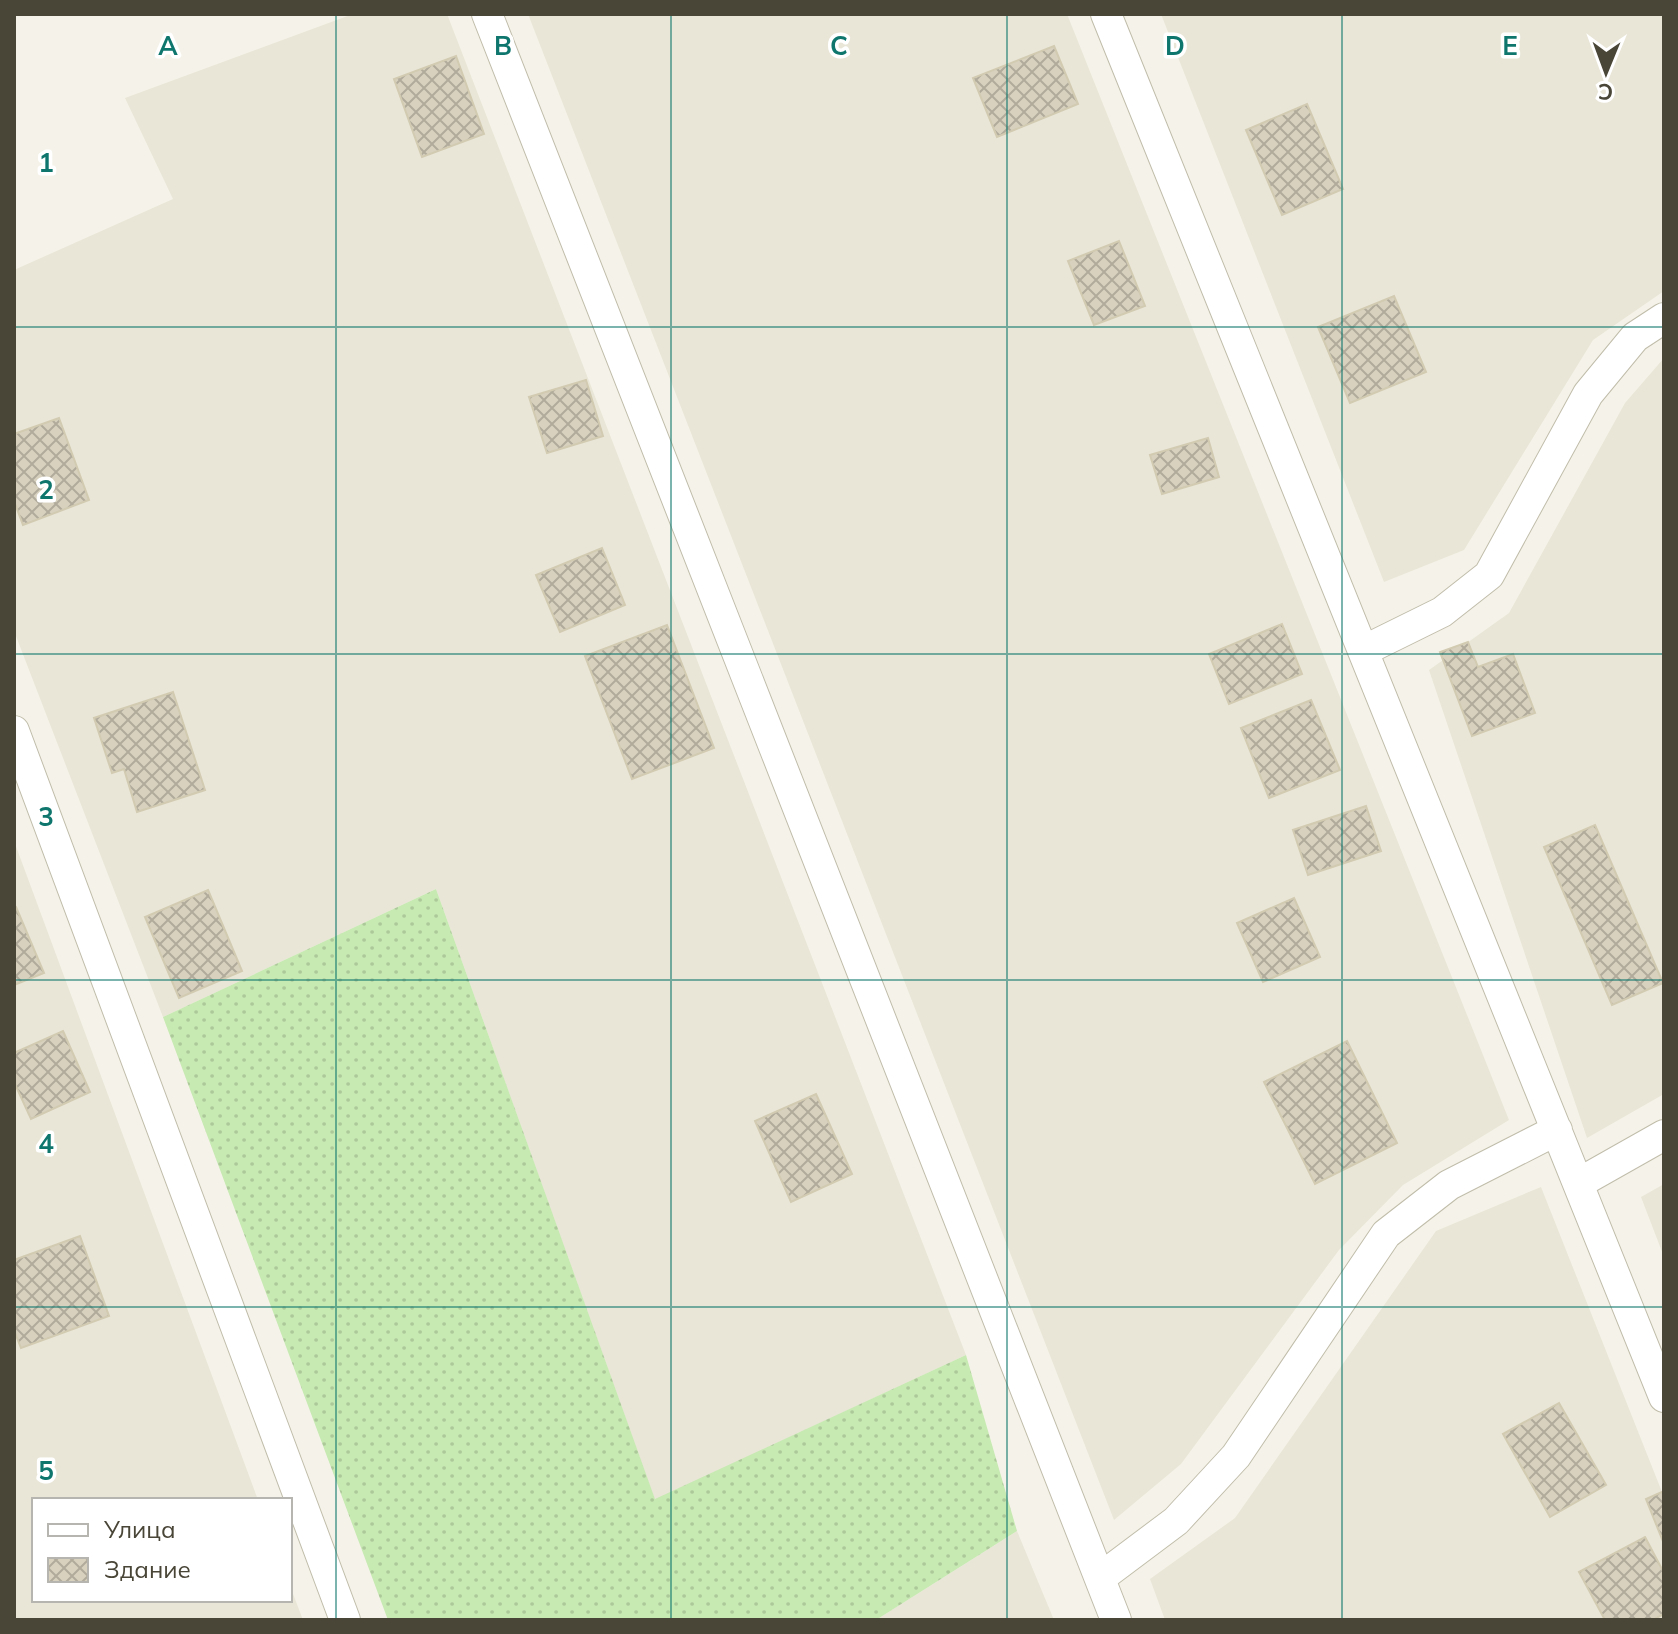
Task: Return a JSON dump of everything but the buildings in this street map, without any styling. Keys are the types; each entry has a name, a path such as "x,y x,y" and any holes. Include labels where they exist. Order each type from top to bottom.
{"street":[{"path":"487,14 1116,1620"},
{"path":"1106,14 1664,1397"},
{"path":"1363,651 1442,612 1489,575 1588,394 1635,337 1664,318"},
{"path":"14,731 345,1620"},
{"path":"1100,1578 1176,1521 1236,1456 1386,1234 1449,1185 1557,1130"},
{"path":"1579,1183 1664,1135"}],"shaded area":[{"path":"353,14 447,14 966,1355 655,1500 436,889 163,1017 14,631 14,270 173,199 125,98"},
{"path":"528,14 1067,14 1509,1120 1403,1185 1339,1250 1181,1464 1114,1520"},
{"path":"1161,14 1664,14 1664,291 1593,340 1464,550 1384,582"},
{"path":"1664,358 1664,1094 1587,1138 1429,670 1509,613 1625,403"},
{"path":"14,841 257,1498 32,1498 32,1602 292,1602 292,1591 303,1620 14,1620"},
{"path":"1664,1184 1664,1257 1641,1197"},
{"path":"1541,1187 1664,1497 1664,1620 1165,1620 1150,1579 1235,1518 1436,1231"},
{"path":"1017,1531 1054,1620 876,1620"}],"green space":[{"path":"436,889 655,1499 966,1355 1017,1531 876,1620 388,1620 163,1017"}]}
